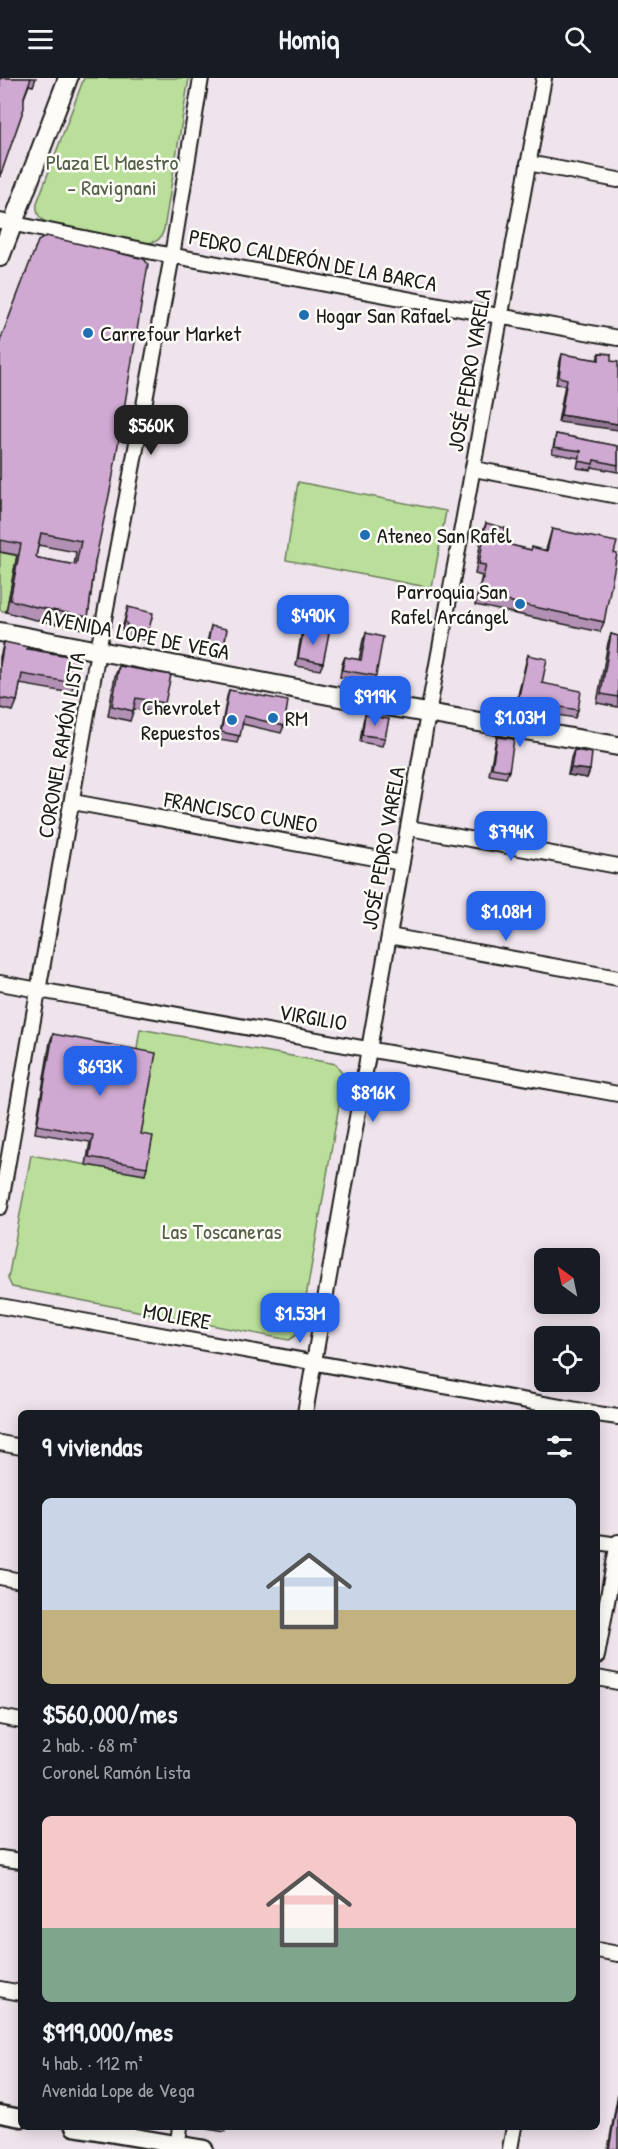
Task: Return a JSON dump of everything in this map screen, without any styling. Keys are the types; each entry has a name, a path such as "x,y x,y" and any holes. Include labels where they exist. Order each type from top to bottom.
{"main road":[{"path":"0,257 6,223 68,78"},
{"name":"AVENIDA LOPE DE VEGA","path":"0,632 428,714 618,746"}],"street":[{"name":"CORONEL RAMÓN LISTA","path":"0,1207 98,651 172,255 201,78"},
{"name":"JOSÉ PEDRO VARELA","path":"305,1410 428,714 474,469 499,316 544,78"},
{"path":"528,163 618,180"},
{"name":"PEDRO CALDERÓN DE LA BARCA","path":"6,223 618,338"},
{"path":"474,469 618,496"},
{"name":"FRANCISCO CUNEO","path":"73,802 402,863"},
{"path":"409,828 618,866"},
{"path":"389,936 618,978"},
{"name":"VIRGILIO","path":"0,983 618,1094"},
{"name":"MOLIERE","path":"0,1306 579,1410"},
{"name":"MOLIERE","path":"600,1414 618,1417"},
{"path":"0,1443 18,1446"},
{"path":"600,1542 618,1544 600,1640"},
{"path":"0,1577 18,1580"},
{"path":"600,1679 618,1682"},
{"path":"0,1718 18,1721"},
{"path":"0,1858 18,1861"},
{"path":"600,1951 618,1954"},
{"path":"0,1989 18,1992"},
{"path":"0,2114 18,2117"},
{"path":"89,2130 177,2147 204,2149"},
{"path":"177,2147 180,2130"},
{"path":"510,2149 513,2130"}],"green space":[{"name":"Plaza El Maestro - Ravignani","path":"84,78 189,78 164,229 160,238 155,241 145,243 49,223 39,215 37,203"},
{"name":"Ateneo San Rafel","path":"298,482 446,511 432,588 286,560"},
{"path":"0,552 17,556 6,612 0,610"},
{"name":"Las Toscaneras","path":"140,1029 336,1064 344,1076 300,1332 289,1340 12,1287 8,1279 31,1155 145,1175 139,1139 135,1084"}],"building":[{"path":"0,78 31,78 24,97 24,108 0,177"},
{"path":"46,236 144,259 148,264 112,481 95,562 88,617 10,600 21,544 0,540 0,341 38,241","holes":["41,533 81,541 76,565 36,556"]},
{"path":"599,353 611,354 611,361 618,362 618,424 561,415 567,379 559,377 562,354 599,360"},
{"path":"556,434 618,446 618,465 594,460 593,464 579,461 581,451 554,447"},
{"path":"486,523 505,528 502,543 531,550 532,547 547,551 552,529 617,542 614,553 617,554 604,622 479,595 486,565 479,564"},
{"path":"128,607 153,613 148,633 129,629 125,621"},
{"path":"211,626 227,629 224,646 208,643"},
{"path":"304,628 329,633 323,663 298,658"},
{"path":"366,633 383,637 376,676 342,670 345,657 361,660"},
{"path":"611,634 618,636 618,697 601,694"},
{"path":"4,642 28,647 27,649 74,657 78,663 74,683 22,674 17,701 0,698 0,665"},
{"path":"528,655 547,659 542,683 581,691 578,710 518,700"},
{"path":"119,666 171,675 165,703 136,698 133,711 112,706"},
{"path":"229,690 288,701 284,726 244,716 240,736 221,732"},
{"path":"365,715 389,719 385,738 362,735"},
{"path":"497,737 514,739 509,771 492,768"},
{"path":"574,750 592,753 590,770 571,768"},
{"path":"53,1034 156,1053 141,1134 153,1136 147,1167 89,1157 93,1135 37,1125"},
{"path":"618,2097 618,2149 609,2149"}],"place":[{"name":"Hogar San Rafael","path":"304,315"},
{"name":"Carrefour Market","path":"88,333"},
{"name":"Ateneo San Rafel","path":"365,535"},
{"name":"Parroquia San Rafel Arcángel","path":"520,604"},
{"name":"RM","path":"273,718"},
{"name":"Chevrolet Repuestos","path":"232,720"}]}
